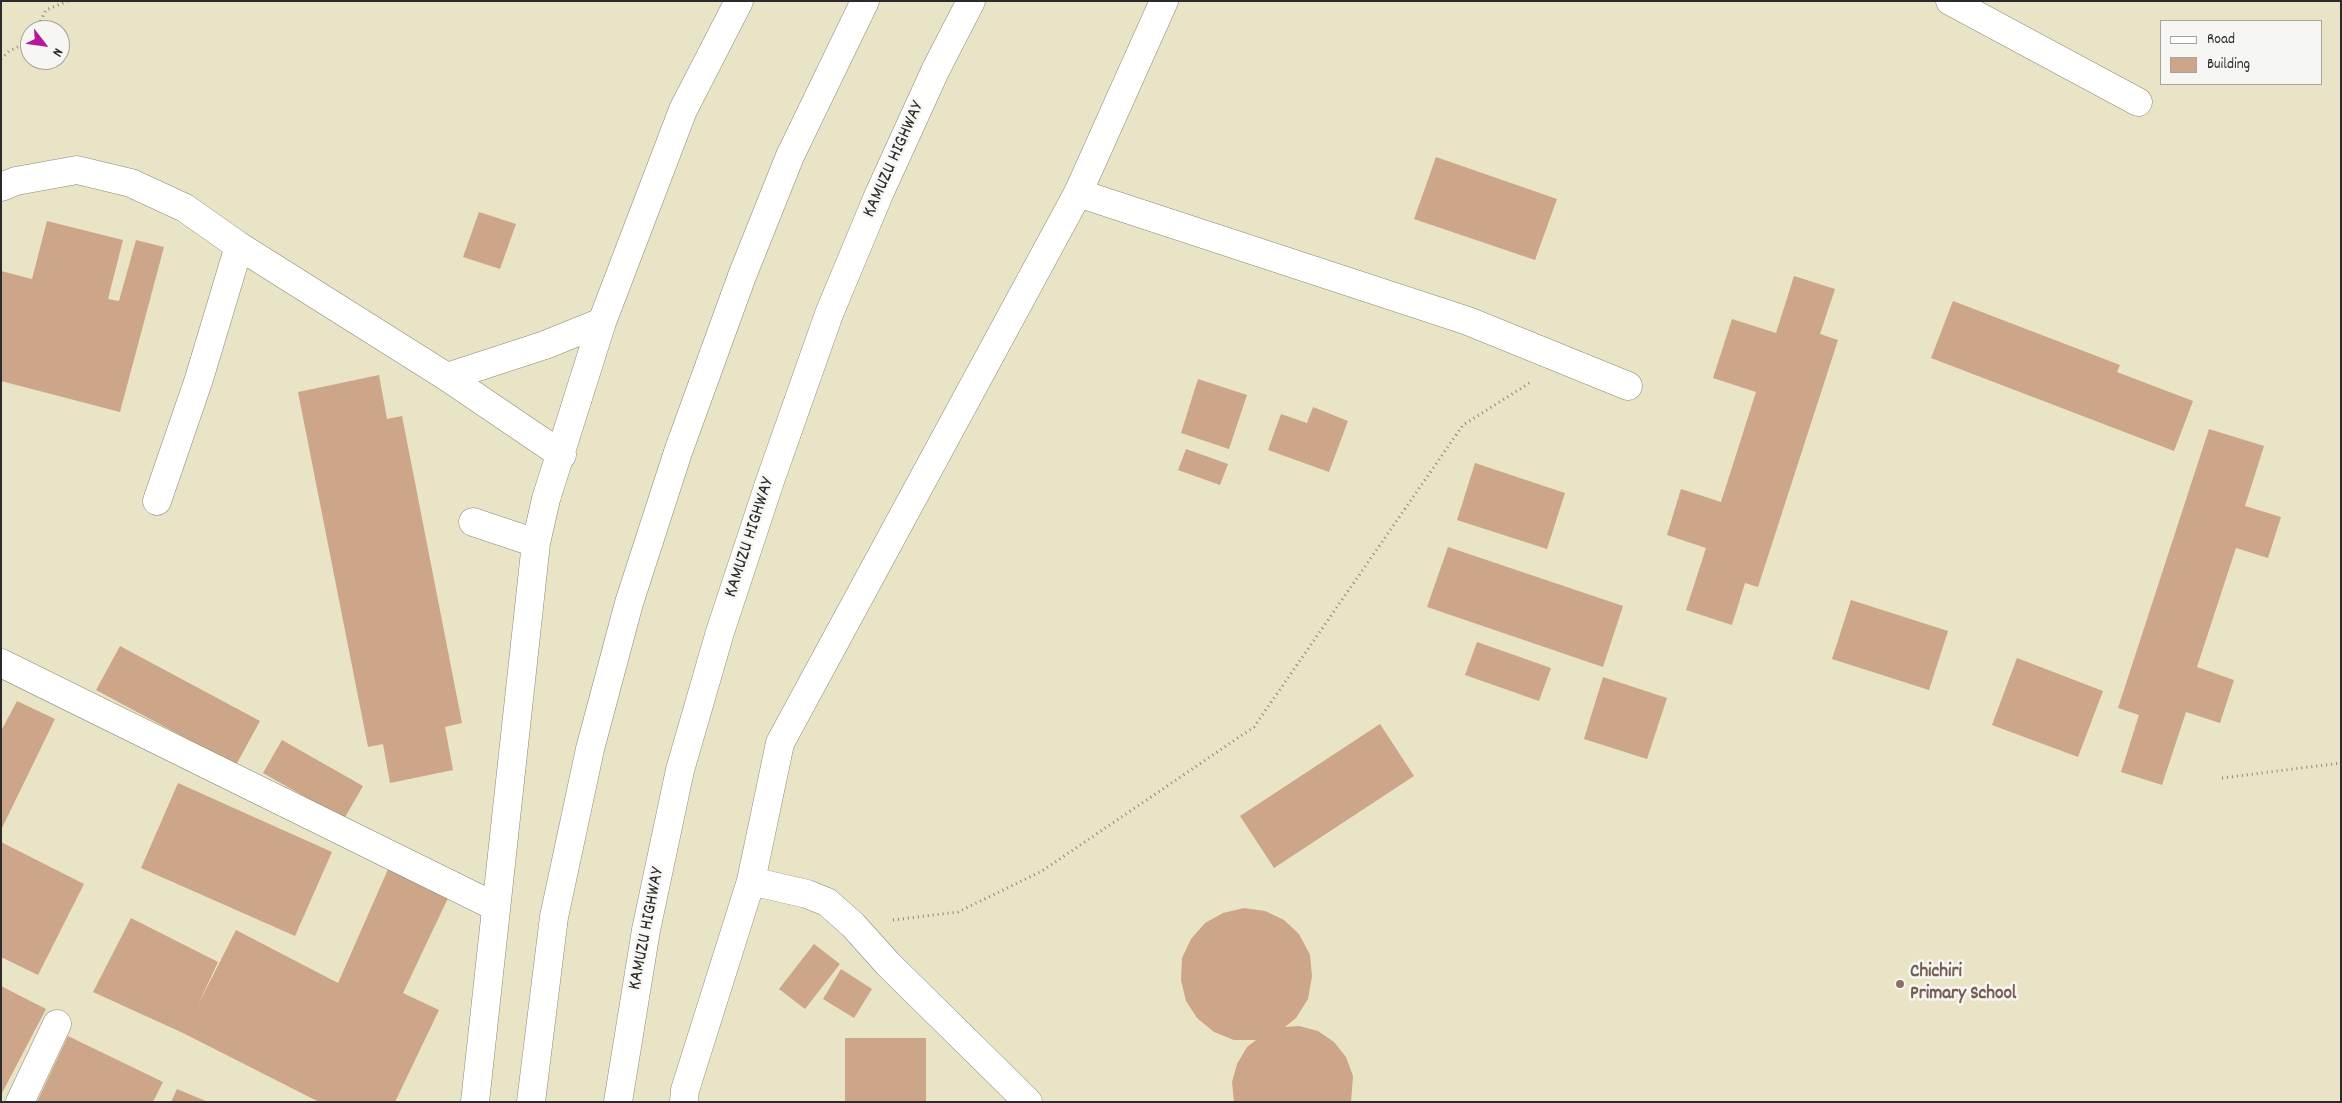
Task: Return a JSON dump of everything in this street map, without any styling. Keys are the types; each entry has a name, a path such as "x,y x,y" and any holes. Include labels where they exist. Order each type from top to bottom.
{"main road":[{"path":"475,1102 536,543 546,499 562,455 602,322 683,110 739,1"},
{"path":"532,1102 554,917 590,749 629,603 678,452 742,276 790,156 865,1"},
{"name":"KAMUZU HIGHWAY","path":"618,1102 650,911 680,770 720,632 828,314 936,69 971,1"},
{"path":"684,1102 685,1090 751,881 780,743 1078,193 1164,1"},
{"path":"1950,1 2138,102"},
{"path":"1,187 16,181 77,170 131,183 185,208 239,246 447,377 562,455"},
{"path":"1078,193 1468,320 1628,386"},
{"path":"157,501 199,379 239,246"},
{"path":"447,377 545,345 602,322"},
{"path":"473,522 536,543"},
{"path":"1,663 496,907"},
{"path":"751,881 807,894 827,902 853,925 888,964 1028,1102"},
{"path":"20,1102 57,1024"}],"path":[{"path":"41,20 46,10 68,1"},
{"path":"1,59 9,51 20,46"},
{"path":"853,925 958,912 1042,871 1254,727 1463,425 1566,361"},
{"path":"2222,778 2341,763"}],"building":[{"path":"1436,157 1557,199 1535,260 1414,219"},
{"path":"479,212 516,224 500,269 463,257"},
{"path":"47,221 123,240 108,299 119,301 136,240 164,247 120,412 1,381 1,271 32,279"},
{"path":"1794,276 1835,289 1820,334 1838,340 1758,587 1745,583 1732,625 1686,610 1706,548 1667,535 1681,489 1721,502 1756,392 1713,378 1732,319 1776,333"},
{"path":"1953,301 2120,365 2117,372 2193,401 2174,451 1931,358"},
{"path":"379,375 387,419 402,416 462,723 445,727 453,770 390,783 383,744 368,747 298,392"},
{"path":"1198,379 1247,395 1229,449 1181,433"},
{"path":"1313,407 1348,421 1329,472 1268,450 1281,414 1307,423"},
{"path":"2209,429 2264,446 2245,506 2281,517 2268,558 2236,548 2197,667 2234,680 2220,723 2186,712 2162,785 2121,772 2139,715 2118,708"},
{"path":"1186,449 1228,464 1220,485 1178,470"},
{"path":"1475,463 1565,493 1547,549 1457,520"},
{"path":"1448,547 1623,606 1603,667 1427,607"},
{"path":"1851,600 1948,631 1929,690 1832,659"},
{"path":"1477,642 1551,668 1539,701 1465,675"},
{"path":"120,646 260,721 236,765 96,690"},
{"path":"2017,658 2103,691 2078,757 1992,725"},
{"path":"1603,677 1667,698 1647,759 1584,739"},
{"path":"17,701 55,719 1,830 1,731"},
{"path":"1380,724 1414,776 1274,868 1240,816"},
{"path":"282,740 363,786 344,819 263,773"},
{"path":"178,783 332,852 295,936 141,868"},
{"path":"1,842 84,884 38,975 1,957"},
{"path":"389,867 449,896 403,993 439,1010 395,1102 319,1102 183,1033 93,992 131,918 218,962 197,1007 236,930 338,983"},
{"path":"1244,908 1265,911 1284,920 1299,934 1310,955 1312,976 1308,999 1296,1018 1285,1027 1299,1026 1318,1031 1334,1042 1346,1057 1353,1076 1351,1102 1234,1102 1232,1082 1237,1064 1247,1047 1256,1040 1234,1040 1214,1032 1197,1018 1186,1001 1181,980 1182,958 1191,939 1205,923 1223,913"},
{"path":"814,944 840,964 805,1009 779,989"},
{"path":"841,969 872,989 854,1018 823,999"},
{"path":"1,986 46,1009 1,1095"},
{"path":"68,1036 163,1082 153,1102 37,1102"},
{"path":"845,1038 926,1038 926,1102 845,1102"},
{"path":"177,1089 208,1102 171,1102"}],"place":[{"name":"Chichiri Primary School","path":"1900,984"}]}
